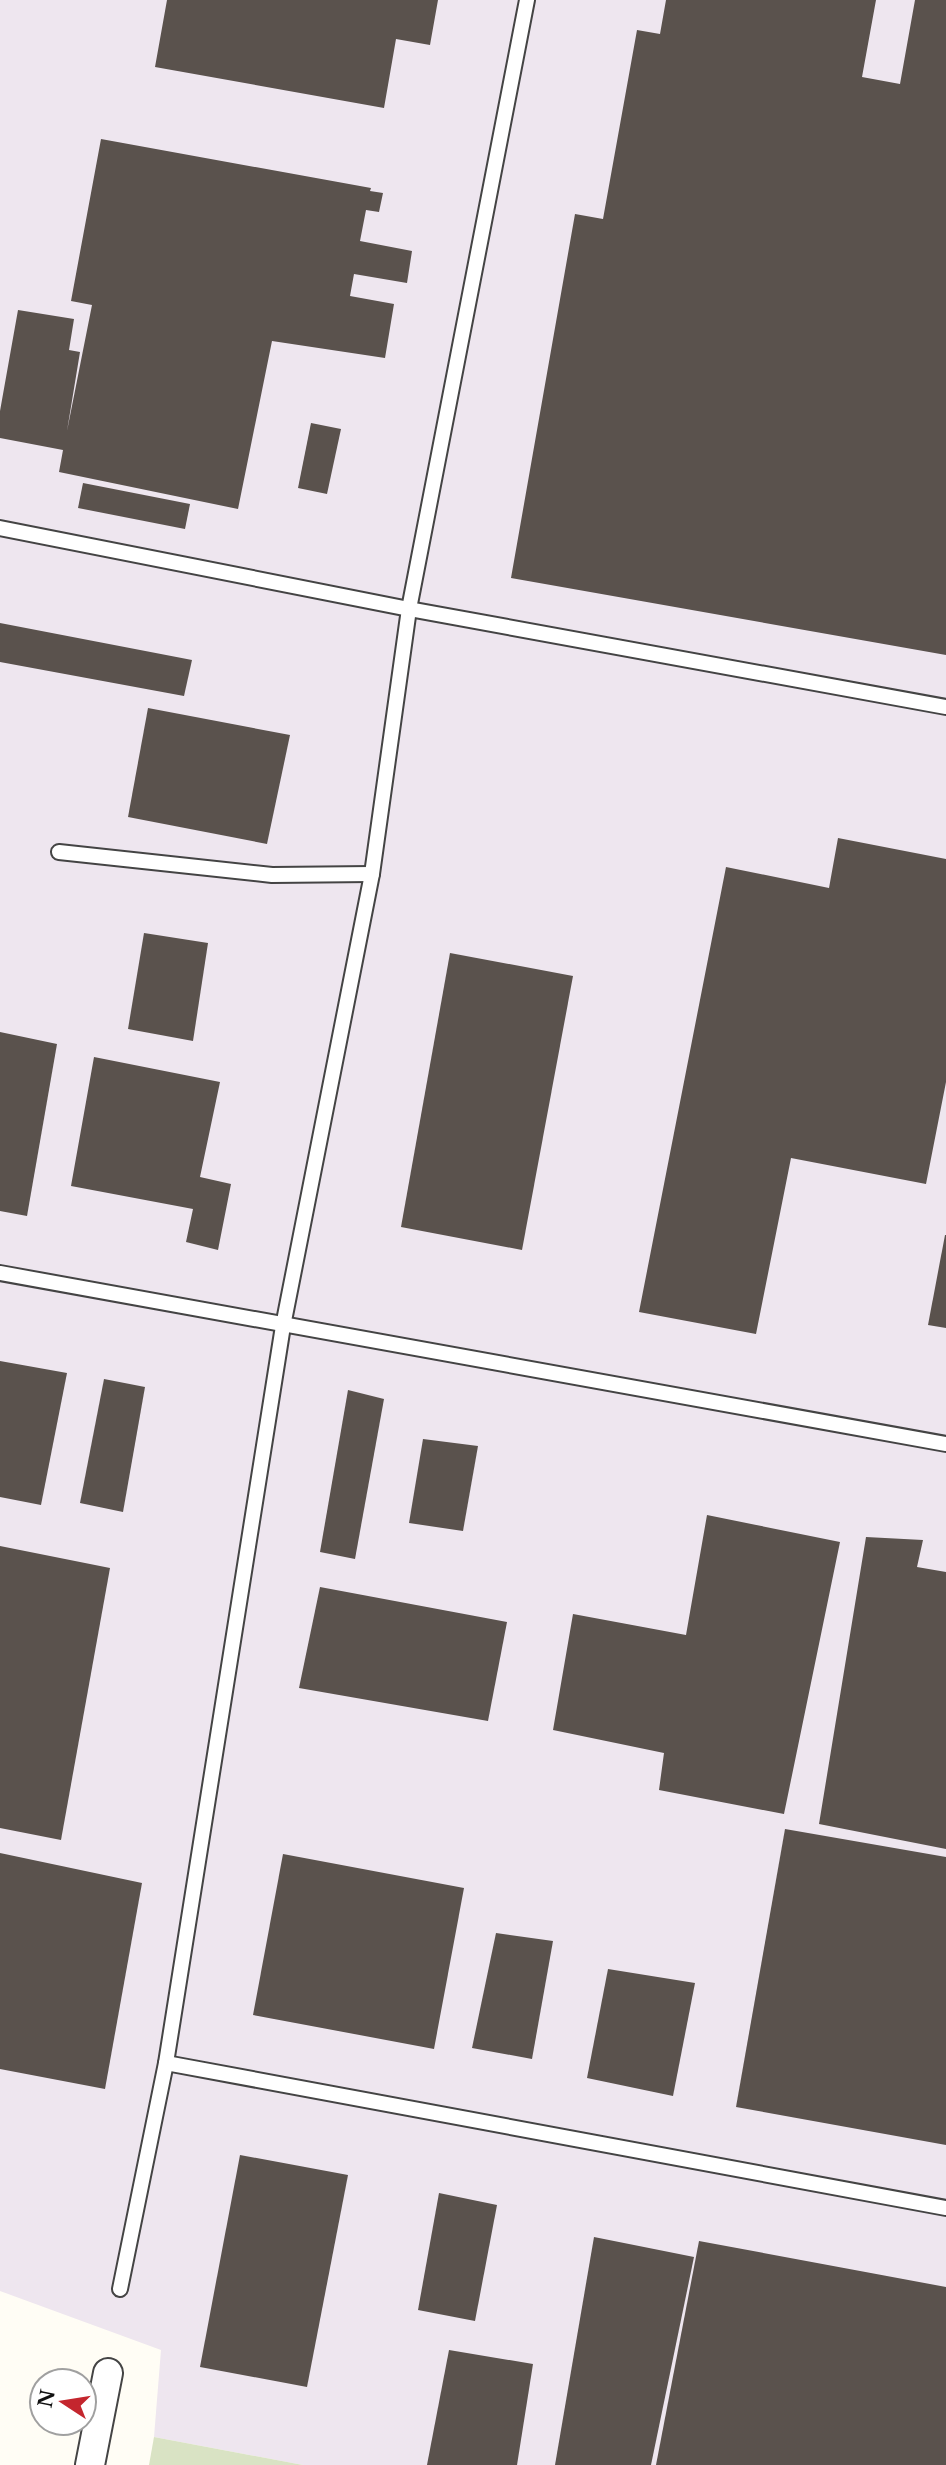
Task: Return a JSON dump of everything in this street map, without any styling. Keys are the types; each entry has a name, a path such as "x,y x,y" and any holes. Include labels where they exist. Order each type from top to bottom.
{"street":[{"path":"90,2465 108,2373"}],"lane":[{"path":"120,2289 166,2063 283,1326 372,874 410,609 527,0"},
{"path":"0,528 410,609 946,707"},
{"path":"59,852 272,875 372,874"},
{"path":"0,1273 946,1444"},
{"path":"166,2063 946,2208"}],"shaded area":[{"path":"0,0 946,0 946,2465 303,2465 154,2437 161,2350 0,2291"}],"green space":[{"path":"154,2437 303,2465 149,2465"}],"building":[{"path":"167,0 438,0 430,45 396,39 384,108 155,67"},
{"path":"666,0 876,0 862,77 900,84 915,0 946,0 946,655 511,578 575,214 603,219 637,30 660,34"},
{"path":"101,139 371,188 370,191 383,193 379,212 366,210 360,241 412,251 407,283 354,274 350,296 394,304 385,358 272,341 238,509 59,472 63,450 0,438 0,411 18,310 74,319 69,350 80,352 67,431 92,305 71,301"},
{"path":"311,423 341,429 327,494 298,488"},
{"path":"83,483 190,504 185,529 78,508"},
{"path":"0,623 192,660 184,696 0,662"},
{"path":"148,708 290,735 267,844 128,817"},
{"path":"838,838 946,859 946,1082 926,1184 791,1158 756,1334 639,1312 726,867 829,888"},
{"path":"144,933 208,943 193,1041 128,1029"},
{"path":"450,953 573,976 522,1250 401,1227"},
{"path":"0,1032 57,1044 27,1216 0,1211"},
{"path":"94,1057 220,1082 200,1177 231,1184 218,1250 186,1242 193,1209 71,1186"},
{"path":"946,1235 946,1328 928,1325"},
{"path":"0,1361 67,1373 41,1505 0,1497"},
{"path":"104,1379 145,1387 123,1512 80,1503"},
{"path":"348,1390 384,1399 355,1559 320,1552"},
{"path":"423,1439 478,1446 463,1531 409,1523"},
{"path":"707,1515 840,1542 784,1814 659,1790 664,1753 553,1730 573,1614 686,1635"},
{"path":"866,1537 923,1540 917,1567 946,1572 946,1849 819,1824"},
{"path":"0,1546 110,1568 61,1840 0,1828"},
{"path":"320,1587 507,1622 488,1721 299,1688"},
{"path":"785,1829 946,1857 946,2145 736,2107"},
{"path":"0,1853 142,1883 105,2089 0,2069"},
{"path":"283,1854 464,1888 434,2049 253,2015"},
{"path":"496,1933 553,1941 532,2059 472,2048"},
{"path":"608,1969 695,1983 673,2096 587,2078"},
{"path":"240,2155 348,2175 307,2387 200,2367"},
{"path":"439,2193 497,2205 475,2321 418,2310"},
{"path":"594,2237 694,2257 651,2465 555,2465"},
{"path":"699,2241 946,2287 946,2465 656,2465"},
{"path":"449,2350 533,2364 517,2465 427,2465"}]}
